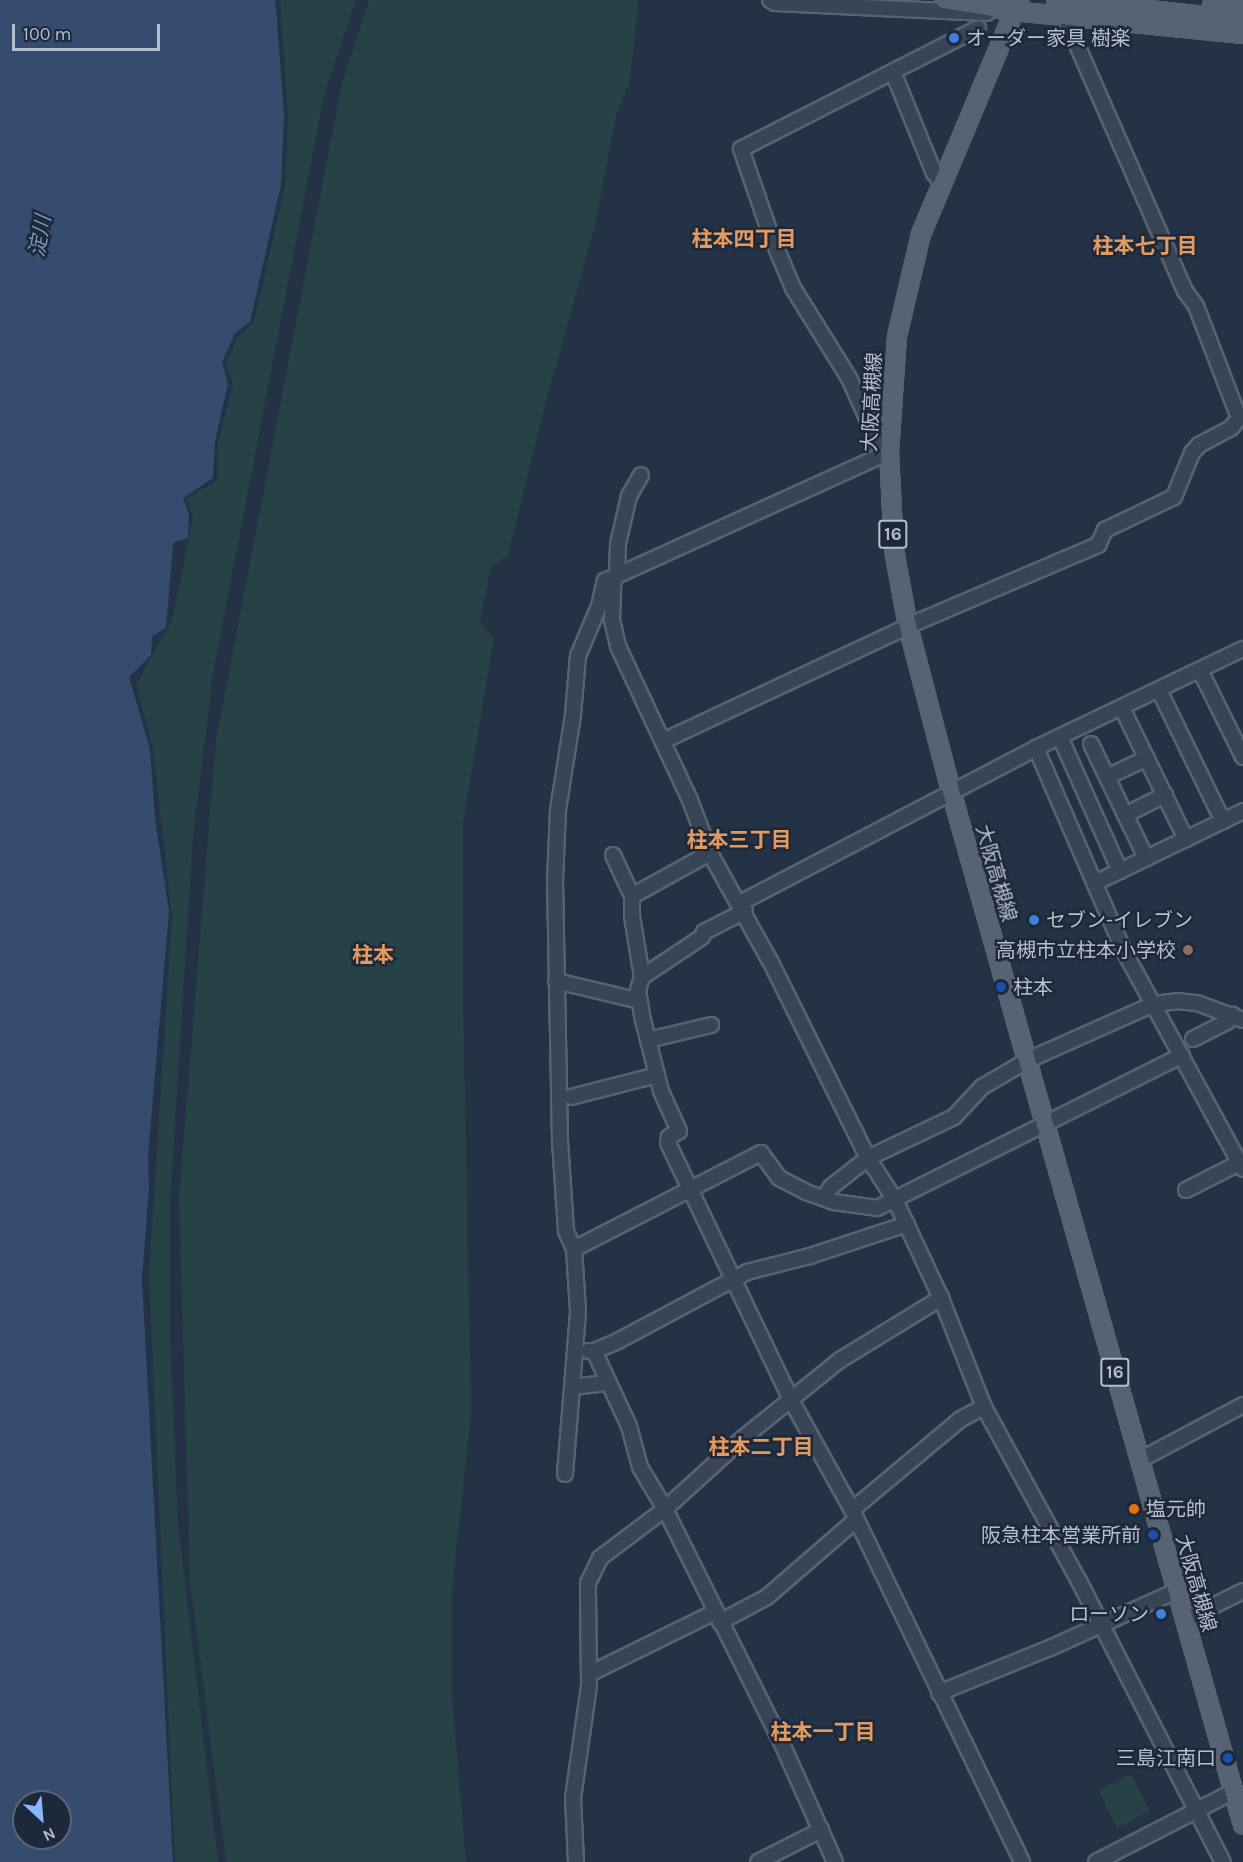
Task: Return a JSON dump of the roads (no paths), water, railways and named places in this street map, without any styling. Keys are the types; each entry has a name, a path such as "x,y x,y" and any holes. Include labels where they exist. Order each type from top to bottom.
{"main road":[{"path":"944,0 1016,6 1132,7 1243,20"},
{"path":"1164,0 1243,9"},
{"name":"大阪高槻線","path":"1016,6 921,234 897,336 886,453 894,550 908,626 951,791 1047,1124 1243,1825"},
{"path":"1060,7 1243,34"}],"street":[{"path":"770,0 775,3 961,12 1016,6"},
{"path":"663,741 908,626 1098,544 1105,530 1174,497 1192,453 1199,445 1231,428 1239,418 1196,306 1180,281 1060,7"},
{"path":"565,1474 578,1311 573,1249 566,1232 557,1062 555,881 558,810 573,715 578,656 599,606 605,581 886,453 849,378 793,288 770,233 741,149 978,28"},
{"path":"893,72 934,173 942,183"},
{"path":"641,475 629,496 618,544 617,574 613,582 612,597 612,620 618,646 663,741 710,854 742,907 868,1158 895,1200 907,1224 941,1298 984,1407 1101,1625 1194,1810 1223,1862"},
{"path":"642,977 742,907 951,791 1036,748 1242,652"},
{"path":"1200,670 1243,757"},
{"path":"1160,690 1223,821"},
{"path":"1122,708 1186,839"},
{"path":"1060,737 1120,871"},
{"path":"1091,744 1146,858"},
{"path":"1036,748 1124,951 1241,1166 1186,1190"},
{"path":"1107,777 1147,759"},
{"path":"1125,815 1165,795"},
{"path":"1095,883 1243,811"},
{"path":"632,896 710,854"},
{"path":"614,855 632,896 632,916 642,977 638,990 648,1040 657,1075 679,1131 669,1137 668,1143 791,1400 854,1515 1022,1862"},
{"path":"556,981 640,1002"},
{"path":"824,1197 831,1187 868,1158 954,1117 982,1088 1028,1060 1154,1004 1176,1001 1197,1003 1238,1018"},
{"path":"1193,1038 1238,1018"},
{"path":"648,1040 711,1024"},
{"path":"573,1249 761,1153 779,1178 806,1192 834,1202 877,1208 1182,1055"},
{"path":"571,1097 657,1075"},
{"path":"574,1351 594,1351 652,1324 732,1278 778,1263 810,1256 907,1224"},
{"path":"576,1862 573,1798 589,1674 588,1583 600,1558 664,1509 742,1438 840,1360 941,1298"},
{"path":"594,1351 629,1426 640,1467 664,1509 783,1746 835,1862"},
{"path":"573,1387 609,1383"},
{"path":"1140,1460 1243,1405"},
{"path":"589,1674 767,1597 961,1419 984,1407"},
{"path":"939,1693 1176,1591"},
{"path":"1185,1620 1243,1591"},
{"path":"1095,1862 1234,1791"},
{"path":"758,1862 821,1830"}],"water":[{"name":"淀川","path":"0,0 275,0 284,116 281,185 250,322 235,333 222,362 228,384 215,441 213,478 183,498 189,514 188,538 173,543 166,628 152,636 151,655 129,677 150,749 155,818 169,911 148,1156 149,1187 142,1279 173,1862 0,1862"}],"waterway":[{"path":"711,1620 769,1733"},
{"path":"800,1799 810,1829"}],"place":[{"name":"オーダー家具 樹楽","path":"954,38"},
{"name":"セブン-イレブン","path":"1034,920"},
{"name":"高槻市立柱本小学校","path":"1188,950"},
{"name":"柱本","path":"1001,987"},
{"name":"塩元帥","path":"1134,1509"},
{"name":"阪急柱本営業所前","path":"1153,1535"},
{"name":"ローソン","path":"1161,1614"},
{"name":"三島江南口","path":"1228,1758"}],"district":[{"name":"柱本四丁目","path":"744,239"},
{"name":"柱本七丁目","path":"1145,246"},
{"name":"柱本三丁目","path":"739,840"},
{"name":"柱本","path":"373,955"},
{"name":"柱本二丁目","path":"761,1447"},
{"name":"柱本一丁目","path":"823,1732"}]}
